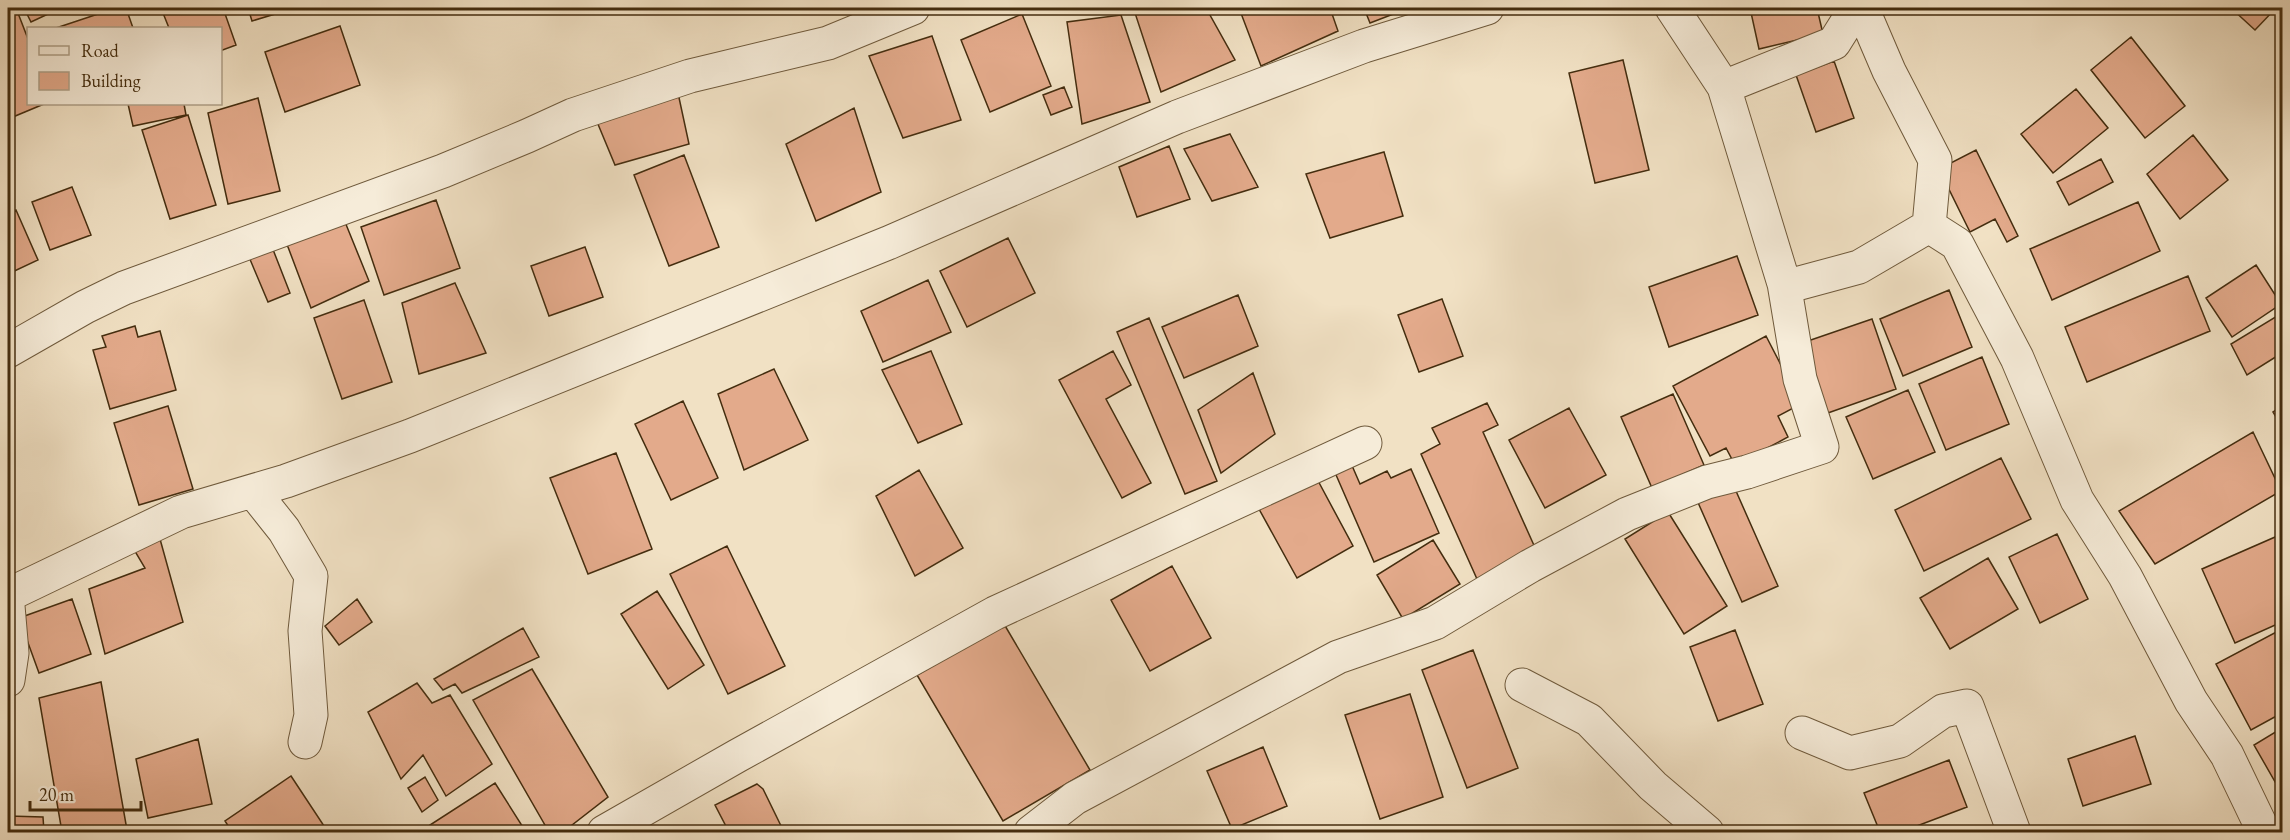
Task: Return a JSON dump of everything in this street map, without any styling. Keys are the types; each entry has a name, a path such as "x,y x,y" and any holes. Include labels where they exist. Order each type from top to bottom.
{"street":[{"path":"8,351 85,307 124,288 443,171 573,115 690,76 828,44 913,8"},
{"path":"8,595 181,512 253,491 466,414 888,243 1177,117 1364,46 1487,8"},
{"path":"1031,832 1075,798 1338,657 1435,623 1530,566 1627,514 1707,482 1748,472 1822,447 1800,379 1784,283 1724,87 1672,8"},
{"path":"1724,87 1834,43 1856,8"},
{"path":"1862,8 1889,71 1935,159 1929,226"},
{"path":"1784,283 1785,287 1859,267 1929,226"},
{"path":"1929,226 1957,244 2017,358 2077,500 2125,576 2191,701 2227,755 2264,832"},
{"path":"604,832 995,613 1365,443"},
{"path":"253,491 284,530 311,576 305,631 311,715 305,742"},
{"path":"8,606 12,653 8,680"},
{"path":"1522,685 1589,720 1653,786 1707,832"},
{"path":"1802,733 1850,753 1900,741 1943,711 1967,706 2014,832"}],"building":[{"path":"8,8 16,8 27,36 27,105 42,105 8,119"},
{"path":"24,8 61,8 31,22"},
{"path":"116,8 126,8 133,27 59,27"},
{"path":"161,8 223,8 236,45 222,50 222,27 169,27"},
{"path":"248,8 295,8 252,21"},
{"path":"1145,8 1206,8 1235,60 1161,92 1135,13"},
{"path":"1239,8 1330,8 1338,31 1261,66"},
{"path":"1364,8 1409,8 1370,23"},
{"path":"1750,8 1817,8 1823,34 1759,49"},
{"path":"2231,8 2276,8 2255,30"},
{"path":"1022,14 1051,86 990,112 961,40"},
{"path":"1121,15 1150,102 1082,124 1067,22"},
{"path":"340,26 360,85 285,112 265,52"},
{"path":"932,36 961,120 903,138 869,56"},
{"path":"2131,37 2185,106 2145,138 2091,70"},
{"path":"1623,60 1649,170 1595,183 1569,73"},
{"path":"1834,61 1854,118 1816,132 1796,75"},
{"path":"1064,87 1072,107 1051,115 1043,95"},
{"path":"2076,89 2108,128 2053,173 2021,134"},
{"path":"678,93 689,144 615,165 595,117"},
{"path":"258,98 280,191 228,204 208,113"},
{"path":"128,105 184,105 186,115 133,126"},
{"path":"854,108 881,192 816,221 786,144"},
{"path":"188,115 216,205 170,219 142,130"},
{"path":"1230,134 1258,187 1212,201 1184,149"},
{"path":"2193,135 2228,180 2180,219 2147,174"},
{"path":"1169,146 1190,199 1137,217 1119,167"},
{"path":"1976,150 2018,236 2007,242 1995,219 1970,232 1939,169"},
{"path":"1384,152 1403,216 1330,238 1306,174"},
{"path":"684,155 719,247 669,266 634,175"},
{"path":"2101,159 2113,182 2069,205 2057,182"},
{"path":"72,187 91,235 50,250 32,202"},
{"path":"436,200 460,268 384,295 361,227"},
{"path":"2138,202 2160,251 2052,300 2030,249"},
{"path":"16,210 38,260 8,274 8,214"},
{"path":"343,217 369,281 311,308 288,247 281,242"},
{"path":"1008,238 1035,293 967,327 940,271"},
{"path":"272,247 290,293 268,302 249,257"},
{"path":"585,247 603,297 549,316 531,266"},
{"path":"1737,256 1758,315 1669,347 1649,287"},
{"path":"2256,265 2281,304 2232,337 2206,298"},
{"path":"2188,276 2210,331 2087,382 2065,327"},
{"path":"928,280 951,332 883,362 861,311"},
{"path":"455,283 486,353 419,374 402,303"},
{"path":"1949,290 1972,347 1903,376 1880,319"},
{"path":"1238,295 1258,346 1184,378 1162,327"},
{"path":"1442,299 1463,356 1419,372 1398,315"},
{"path":"364,300 392,382 342,399 314,318"},
{"path":"2282,313 2282,353 2247,375 2231,344"},
{"path":"1149,318 1217,481 1185,494 1117,332"},
{"path":"1872,319 1896,389 1825,414 1802,343"},
{"path":"135,326 138,337 160,331 176,390 110,409 93,350 106,347 102,336"},
{"path":"1766,336 1801,404 1778,416 1788,437 1735,465 1726,448 1710,456 1673,386"},
{"path":"931,351 962,424 918,443 882,370"},
{"path":"1113,351 1131,385 1106,399 1151,483 1122,498 1059,380"},
{"path":"1982,357 2009,424 1946,450 1919,384"},
{"path":"774,369 808,440 744,470 718,394"},
{"path":"1253,373 1275,434 1221,473 1198,410"},
{"path":"1908,390 1935,452 1873,479 1846,417"},
{"path":"1673,394 1704,465 1652,488 1621,417"},
{"path":"683,401 718,478 671,500 635,424"},
{"path":"1487,403 1498,425 1483,432 1537,552 1477,579 1421,454 1440,444 1432,428"},
{"path":"168,406 193,489 139,505 114,423"},
{"path":"2282,406 2282,427 2273,412"},
{"path":"1569,408 1606,475 1545,508 1509,440"},
{"path":"2253,432 2281,491 2155,564 2119,511"},
{"path":"616,453 652,549 588,574 550,478"},
{"path":"2001,458 2031,519 1924,571 1895,510"},
{"path":"1350,461 1360,484 1387,471 1391,478 1411,469 1439,533 1374,562 1333,468"},
{"path":"919,470 963,548 915,576 876,496"},
{"path":"1316,477 1353,546 1297,578 1259,509"},
{"path":"1732,482 1778,586 1742,602 1696,498"},
{"path":"1668,512 1727,606 1684,634 1625,539"},
{"path":"2057,534 2088,599 2040,623 2009,557"},
{"path":"2282,534 2282,622 2235,643 2202,569"},
{"path":"160,539 183,622 105,654 89,589 145,568 133,548"},
{"path":"1433,540 1460,584 1403,619 1377,575"},
{"path":"727,546 785,666 728,694 670,574"},
{"path":"1988,558 2018,609 1950,649 1920,598"},
{"path":"1172,566 1211,638 1150,671 1111,600"},
{"path":"657,591 704,665 668,689 621,614"},
{"path":"72,599 91,654 39,673 19,618"},
{"path":"357,599 372,622 339,645 325,626"},
{"path":"1004,624 1090,770 1003,821 917,675"},
{"path":"523,628 539,657 462,693 455,684 443,690 434,679"},
{"path":"2282,629 2282,713 2251,730 2216,664"},
{"path":"1735,630 1763,704 1718,721 1690,647"},
{"path":"1473,650 1518,768 1467,788 1422,670"},
{"path":"532,669 608,797 563,832 549,832 473,700"},
{"path":"101,682 127,830 62,832 39,698"},
{"path":"417,683 432,703 450,695 492,764 446,796 423,755 401,779 368,712"},
{"path":"1410,694 1443,797 1380,819 1345,715"},
{"path":"2282,728 2282,794 2254,745"},
{"path":"2135,736 2151,784 2083,806 2068,759"},
{"path":"198,739 212,804 148,818 136,759"},
{"path":"1263,747 1287,806 1232,829 1207,771"},
{"path":"1949,760 1967,807 1901,832 1880,832 1864,793"},
{"path":"291,776 328,832 232,832 225,821"},
{"path":"425,777 438,800 422,812 408,788"},
{"path":"495,783 526,832 435,832 430,825"},
{"path":"757,784 763,789 784,832 729,832 715,805"},
{"path":"8,816 43,817 44,832 8,832"}]}
